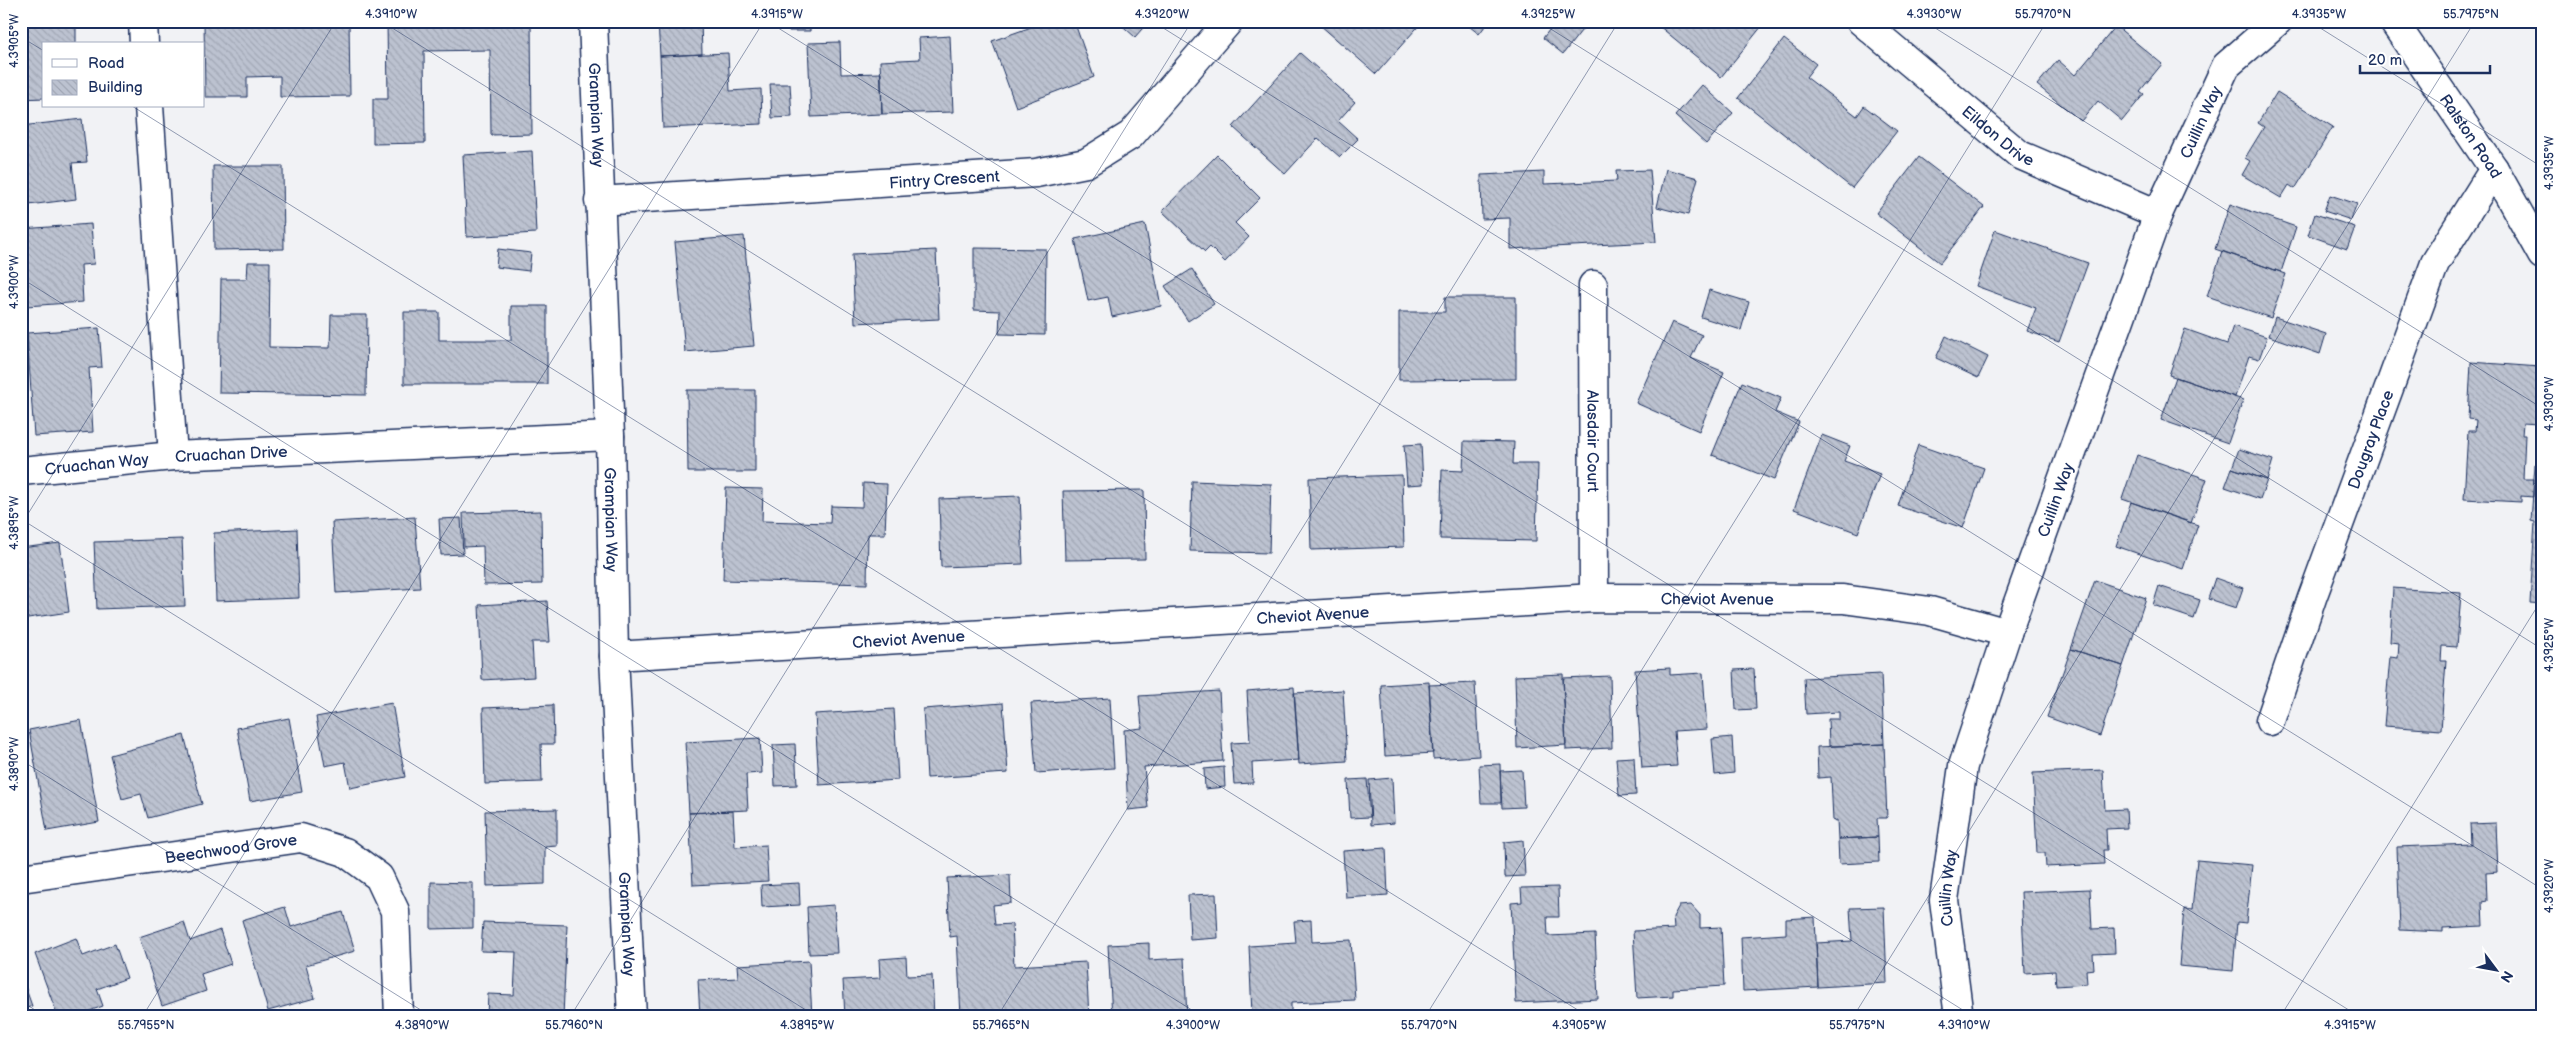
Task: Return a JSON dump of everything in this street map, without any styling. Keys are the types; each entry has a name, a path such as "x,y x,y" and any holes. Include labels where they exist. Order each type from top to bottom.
{"street":[{"path":"143,21 144,42"},
{"name":"Grampian Way","path":"592,21 610,436 614,656 632,1017"},
{"name":"Fintry Crescent","path":"599,201 1036,173 1086,163 1131,135 1229,21"},
{"name":"Eildon Drive","path":"1861,21 2020,155 2158,214"},
{"name":"Cuillin Way","path":"1959,1017 1944,900 1963,766 2007,633 2158,214 2226,66 2278,21"},
{"name":"Ralston Road","path":"2394,21 2494,169 2542,256"},
{"name":"Cruachan Drive","path":"149,108 172,456 610,436"},
{"name":"Dougray Place","path":"2270,721 2312,598 2435,263 2494,169"},
{"name":"Alasdair Court","path":"1593,285 1594,598"},
{"name":"Cruachan Way","path":"21,471 172,456"},
{"name":"Cheviot Avenue","path":"614,656 1594,598 1843,600 1930,610 2007,633"},
{"name":"Beechwood Grove","path":"21,878 301,838 345,852 379,878 395,911 400,1017"}],"building":[{"path":"76,21 76,42 42,42 42,98 21,99 21,22"},
{"path":"204,21 349,21 350,96 280,97 280,76 247,77 247,97 205,97"},
{"path":"387,21 531,21 532,134 491,135 490,50 424,51 425,143 373,144 373,99 388,99"},
{"path":"658,21 701,21 702,54 660,56"},
{"path":"789,21 810,21 810,31 789,31"},
{"path":"1032,21 1074,21 1094,77 1016,107 992,41 1034,26"},
{"path":"1117,21 1149,21 1135,37"},
{"path":"1323,21 1423,21 1376,74 1320,25"},
{"path":"1467,21 1489,21 1479,34 1465,23"},
{"path":"1556,21 1589,21 1563,54 1543,38"},
{"path":"1653,21 1766,21 1721,77"},
{"path":"1957,21 1970,21 1965,28"},
{"path":"2170,21 2185,21 2179,29"},
{"path":"2116,26 2162,64 2140,91 2144,94 2122,121 2098,101 2081,121 2037,85 2058,60 2075,75"},
{"path":"950,36 953,112 882,114 880,61 920,59 919,38"},
{"path":"1784,39 1816,64 1806,77 1857,116 1864,106 1897,131 1852,188 1738,98"},
{"path":"840,42 841,74 881,73 882,114 811,117 808,43"},
{"path":"728,53 730,91 761,89 762,124 663,128 660,56"},
{"path":"1300,53 1355,102 1338,121 1358,139 1340,157 1318,138 1285,174 1233,127"},
{"path":"770,84 790,84 792,117 772,118"},
{"path":"1702,85 1733,113 1706,144 1675,116"},
{"path":"2277,92 2333,127 2295,189 2289,185 2281,198 2242,175 2250,161 2245,158 2264,127 2258,123"},
{"path":"82,119 87,162 72,163 76,199 21,206 21,126"},
{"path":"532,151 536,233 467,237 463,155"},
{"path":"1217,155 1260,198 1235,223 1249,237 1225,262 1210,247 1205,252 1162,211"},
{"path":"1919,157 1984,207 1940,263 1876,213"},
{"path":"213,166 283,166 284,249 214,250"},
{"path":"1666,169 1698,178 1688,215 1657,207"},
{"path":"1650,170 1656,242 1510,249 1510,218 1482,219 1481,175 1544,172 1544,184 1617,181 1616,171"},
{"path":"2330,195 2357,204 2351,220 2324,211"},
{"path":"2230,204 2296,227 2281,272 2215,249"},
{"path":"2315,214 2355,227 2347,249 2308,235"},
{"path":"91,224 94,264 81,265 83,302 26,306 23,268 21,268 21,229"},
{"path":"1145,224 1161,306 1112,317 1108,297 1088,301 1075,239"},
{"path":"1995,230 2088,263 2059,342 2027,331 2036,308 1976,286"},
{"path":"744,236 754,346 685,352 675,242"},
{"path":"974,248 1046,249 1045,335 999,334 1000,311 974,310"},
{"path":"498,249 531,253 529,271 496,267"},
{"path":"936,250 939,319 855,323 852,254"},
{"path":"2222,251 2286,274 2271,318 2207,296"},
{"path":"248,262 270,262 269,347 330,348 331,315 367,315 366,395 219,393 221,279 247,279"},
{"path":"1192,269 1214,304 1188,321 1165,286"},
{"path":"1709,290 1749,302 1741,330 1701,317"},
{"path":"1445,297 1516,297 1516,379 1399,380 1399,312 1445,312"},
{"path":"511,306 547,306 547,384 404,384 404,312 439,312 439,340 511,340"},
{"path":"2275,317 2326,334 2320,354 2269,336"},
{"path":"1672,322 1702,335 1691,358 1724,372 1699,431 1636,403"},
{"path":"2233,326 2267,337 2259,359 2249,356 2235,397 2169,375 2185,329 2227,344"},
{"path":"99,328 102,367 89,368 93,432 34,436 27,333"},
{"path":"1946,336 1988,357 1978,378 1936,358"},
{"path":"2471,362 2540,367 2537,424 2523,423 2522,435 2525,435 2523,479 2534,479 2533,497 2521,496 2521,502 2464,499 2468,431 2475,431 2476,420 2468,419"},
{"path":"2176,377 2243,400 2228,443 2161,420"},
{"path":"1742,382 1781,398 1775,412 1799,422 1774,480 1712,455"},
{"path":"687,390 755,390 755,472 688,472"},
{"path":"1822,435 1850,446 1844,461 1880,474 1858,533 1794,509"},
{"path":"1464,441 1514,442 1513,464 1538,464 1536,541 1440,539 1442,470 1463,471"},
{"path":"1421,444 1423,484 1407,485 1404,445"},
{"path":"1918,445 1984,468 1963,528 1898,506"},
{"path":"2239,449 2273,460 2267,480 2232,468"},
{"path":"2137,455 2207,479 2191,523 2122,499"},
{"path":"2535,464 2542,465 2542,604 2530,603 2535,522 2531,521"},
{"path":"2232,468 2267,480 2260,499 2225,487"},
{"path":"1402,475 1404,547 1311,550 1309,478"},
{"path":"1192,481 1271,484 1269,553 1190,551"},
{"path":"863,483 887,484 885,534 868,534 867,584 723,580 726,488 763,489 762,521 830,523 831,506 862,507"},
{"path":"1144,490 1145,559 1065,560 1063,491"},
{"path":"1020,496 1023,564 941,567 939,499"},
{"path":"2131,502 2198,525 2183,569 2116,546"},
{"path":"541,511 542,584 484,585 483,546 464,547 463,513"},
{"path":"415,517 420,588 336,593 332,522"},
{"path":"461,518 463,554 441,555 439,519"},
{"path":"297,529 299,598 216,601 214,533"},
{"path":"182,539 185,606 97,609 94,542"},
{"path":"60,543 69,612 21,619 21,548"},
{"path":"2215,578 2243,588 2236,608 2208,599"},
{"path":"2095,580 2146,598 2123,666 2071,649"},
{"path":"2159,586 2200,600 2194,619 2153,605"},
{"path":"2393,588 2461,593 2457,647 2442,646 2441,661 2446,661 2441,730 2384,726 2390,657 2398,658 2399,643 2390,642"},
{"path":"547,601 550,642 532,642 534,677 482,680 479,605"},
{"path":"2071,649 2123,666 2100,736 2047,717"},
{"path":"1670,668 1670,675 1703,673 1707,729 1674,731 1677,766 1642,768 1635,670"},
{"path":"1754,669 1756,709 1736,710 1734,670"},
{"path":"1563,674 1566,745 1517,748 1515,676"},
{"path":"1881,674 1884,744 1829,746 1828,719 1839,719 1839,712 1806,714 1804,678"},
{"path":"1610,676 1612,748 1566,750 1563,678"},
{"path":"1429,682 1433,753 1385,756 1381,685"},
{"path":"1475,683 1479,756 1433,759 1429,685"},
{"path":"1294,687 1299,760 1252,763 1253,783 1234,784 1231,743 1250,742 1247,691"},
{"path":"1343,690 1347,761 1299,764 1294,693"},
{"path":"1219,691 1223,761 1144,767 1148,808 1128,810 1124,730 1142,728 1139,696"},
{"path":"1110,698 1114,768 1036,773 1031,703"},
{"path":"392,703 405,777 350,788 345,762 325,766 316,717"},
{"path":"1003,703 1008,773 927,778 923,709"},
{"path":"553,705 554,744 541,744 542,782 485,784 483,708"},
{"path":"894,709 898,780 819,785 815,714"},
{"path":"289,718 302,792 250,801 237,728"},
{"path":"81,720 99,822 47,831 29,730"},
{"path":"184,735 202,804 148,818 141,794 122,799 110,755"},
{"path":"1732,737 1734,773 1715,775 1712,739"},
{"path":"760,738 762,773 746,774 748,810 689,813 685,742"},
{"path":"795,744 797,785 775,786 773,745"},
{"path":"1884,744 1887,818 1877,818 1878,837 1838,839 1837,820 1833,821 1831,777 1818,778 1817,747"},
{"path":"1634,757 1636,795 1619,796 1616,758"},
{"path":"1500,764 1501,803 1481,803 1479,765"},
{"path":"1224,767 1225,787 1205,789 1204,769"},
{"path":"1522,770 1524,807 1502,808 1500,771"},
{"path":"2103,770 2105,810 2126,809 2127,828 2106,829 2107,850 2103,850 2104,864 2046,867 2045,853 2037,853 2033,773"},
{"path":"1392,778 1394,823 1371,825 1369,780"},
{"path":"1367,779 1370,817 1350,818 1348,780"},
{"path":"557,809 557,846 545,847 545,884 487,886 485,811"},
{"path":"733,811 735,847 766,845 768,881 693,885 689,813"},
{"path":"2496,823 2498,872 2486,873 2487,901 2482,902 2483,926 2443,928 2443,932 2400,930 2397,847 2471,844 2470,824"},
{"path":"1878,837 1879,862 1839,864 1838,839"},
{"path":"1523,840 1525,876 1505,877 1504,842"},
{"path":"1386,848 1388,895 1346,898 1343,851"},
{"path":"2197,860 2252,865 2246,923 2237,922 2233,971 2179,966 2184,909 2192,910"},
{"path":"1010,875 1011,903 993,905 995,925 1012,924 1014,966 1086,962 1089,1017 961,1017 957,936 950,937 947,878"},
{"path":"431,882 473,883 473,928 431,929"},
{"path":"799,883 800,905 762,907 761,885"},
{"path":"1558,887 1559,917 1547,917 1548,936 1595,934 1598,999 1516,1003 1511,903 1522,902 1521,888"},
{"path":"2090,889 2092,929 2114,928 2115,953 2093,954 2094,969 2086,970 2087,984 2056,986 2055,971 2025,973 2021,892"},
{"path":"1216,894 1218,938 1190,940 1188,895"},
{"path":"834,905 837,953 809,954 807,907"},
{"path":"1691,905 1700,915 1700,928 1721,927 1724,986 1673,989 1673,996 1637,998 1633,931 1674,929 1673,917 1679,906"},
{"path":"285,907 291,927 343,912 355,951 306,965 315,998 268,1011 242,920"},
{"path":"1884,907 1887,983 1818,987 1816,943 1852,941 1850,908"},
{"path":"1815,917 1818,987 1743,991 1741,937 1786,934 1786,919"},
{"path":"1311,920 1312,942 1351,940 1355,1000 1291,1003 1291,1013 1252,1015 1249,946 1296,943 1294,921"},
{"path":"184,922 190,941 220,930 231,964 201,974 206,991 162,1006 139,937"},
{"path":"483,922 567,925 563,1017 487,1017 488,994 514,995 516,952 481,951"},
{"path":"76,938 83,956 115,944 127,978 97,989 103,1006 73,1017 58,1017 35,954"},
{"path":"1149,943 1149,960 1184,958 1187,1017 1112,1017 1108,945"},
{"path":"906,957 907,976 932,975 934,1017 845,1017 843,980 880,978 879,959"},
{"path":"809,961 812,1017 700,1017 698,980 738,978 737,965"},
{"path":"21,975 32,1006 21,1010"}]}
